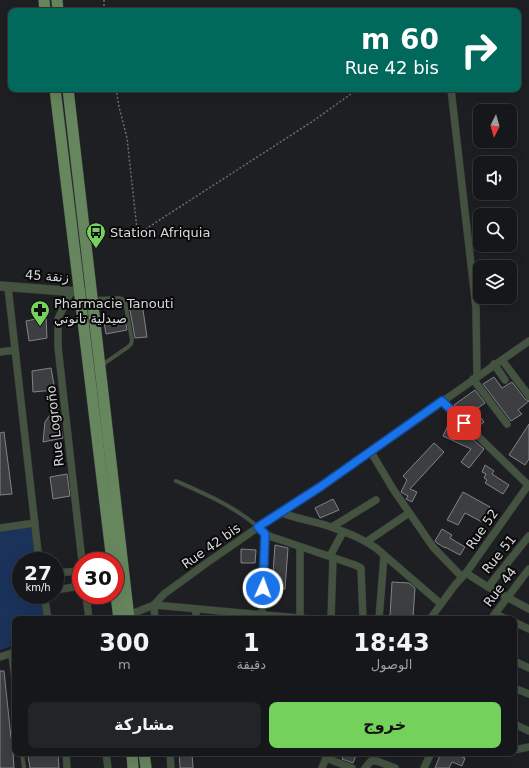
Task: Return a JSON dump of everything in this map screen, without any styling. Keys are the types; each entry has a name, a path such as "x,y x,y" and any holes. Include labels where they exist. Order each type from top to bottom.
{"main road":[{"path":"55,92 75,292 111,552"},
{"path":"68,92 92,296 124,616"},
{"path":"120,604 123,616"},
{"path":"132,756 133,768"},
{"path":"144,756 146,768"}],"street":[{"path":"451,92 476,308 475,378 507,424"},
{"name":"زنقة 45","path":"4,286 75,292 92,296"},
{"path":"4,286 15,350 38,552"},
{"name":"Rue Logroño","path":"75,292 58,319 58,347 81,552"},
{"name":"Rue 42 bis","path":"129,616 154,605 173,587 258,527 371,452 494,364 529,341"},
{"path":"0,352 15,350"},
{"path":"502,360 529,396"},
{"path":"494,364 505,380"},
{"path":"442,401 528,484"},
{"path":"371,452 409,513 433,547 464,575 529,609"},
{"name":"Rue 52","path":"432,616 455,584 464,575 528,484"},
{"path":"332,527 376,500"},
{"path":"280,512 294,518 332,527 366,542 376,548 441,604"},
{"path":"366,542 409,513"},
{"path":"0,528 35,523"},
{"path":"258,527 265,534 355,565 362,570 363,616"},
{"path":"331,616 332,557 342,532"},
{"path":"262,615 265,534"},
{"name":"Rue 51","path":"488,587 529,536"},
{"path":"300,547 300,616"},
{"path":"379,616 384,556"},
{"name":"Rue 44","path":"493,616 529,569"},
{"path":"46,604 48,616"},
{"path":"87,604 89,616"},
{"path":"155,616 154,605 275,616"},
{"path":"196,609 196,616"},
{"path":"517,623 529,629"},
{"path":"0,657 12,653"},
{"path":"517,662 529,668"},
{"path":"517,689 529,694"},
{"path":"517,725 529,731"},
{"path":"517,749 529,747"},
{"path":"66,756 68,768"},
{"path":"106,756 108,768"},
{"path":"170,756 171,768"},
{"path":"322,768 327,756 352,768"},
{"path":"424,768 429,756"},
{"path":"365,768 371,760 394,768"}],"lane":[{"path":"92,296 118,298 125,302 132,340 128,347 99,366"},
{"path":"176,481 215,498 249,519 258,527"},
{"path":"22,756 24,768"}],"path":[{"path":"116,92 127,138 136,229 141,232 313,121 354,92"}],"shaded area":[{"path":"36,523 40,552 12,552 12,604 46,604 48,616 12,616 12,646 0,650 0,530"}],"building":[{"path":"142,303 147,337 135,338 129,305"},
{"path":"46,317 47,338 29,341 26,321"},
{"path":"125,318 127,330 106,334 104,322"},
{"path":"51,368 55,390 33,392 32,371"},
{"path":"494,377 502,388 512,382 525,399 529,401 518,410 522,414 511,421 483,384"},
{"path":"475,390 485,403 475,410 484,422 476,428 454,405"},
{"path":"57,405 63,438 43,442 45,422"},
{"path":"449,423 466,432 484,449 469,468 461,462 471,449 443,436"},
{"path":"529,424 529,459 525,465 509,455"},
{"path":"4,432 12,494 0,495 0,433"},
{"path":"434,443 444,452 410,489 417,492 412,502 406,499 408,496 401,492 407,480 403,476"},
{"path":"485,465 494,471 492,474 509,485 503,494 485,483 487,480 484,478 486,474 482,472"},
{"path":"67,474 70,496 53,499 50,477"},
{"path":"463,492 490,507 482,522 465,513 458,525 447,520"},
{"path":"333,499 339,510 320,518 315,508"},
{"path":"442,529 452,535 450,538 465,547 460,555 445,548 435,541"},
{"path":"275,545 288,548 285,589 272,588"},
{"path":"241,549 256,550 255,563 241,563"},
{"path":"392,582 409,583 415,588 413,616 390,616"},
{"path":"0,671 4,671 14,768 0,768"},
{"path":"28,756 58,756 59,768 30,768"},
{"path":"179,756 192,756 193,768 180,768"},
{"path":"343,756 356,756 353,763 342,759"},
{"path":"440,756 460,756 465,758 462,766 452,762 449,768 435,768"}],"place":[{"name":"Station Afriquia","path":"96,249"},
{"name":"Pharmacie Tanouti صيدلية تانوتي","path":"40,327"}],"route":[{"path":"263,588 265,534 258,527 320,487 442,401 464,423"}]}
